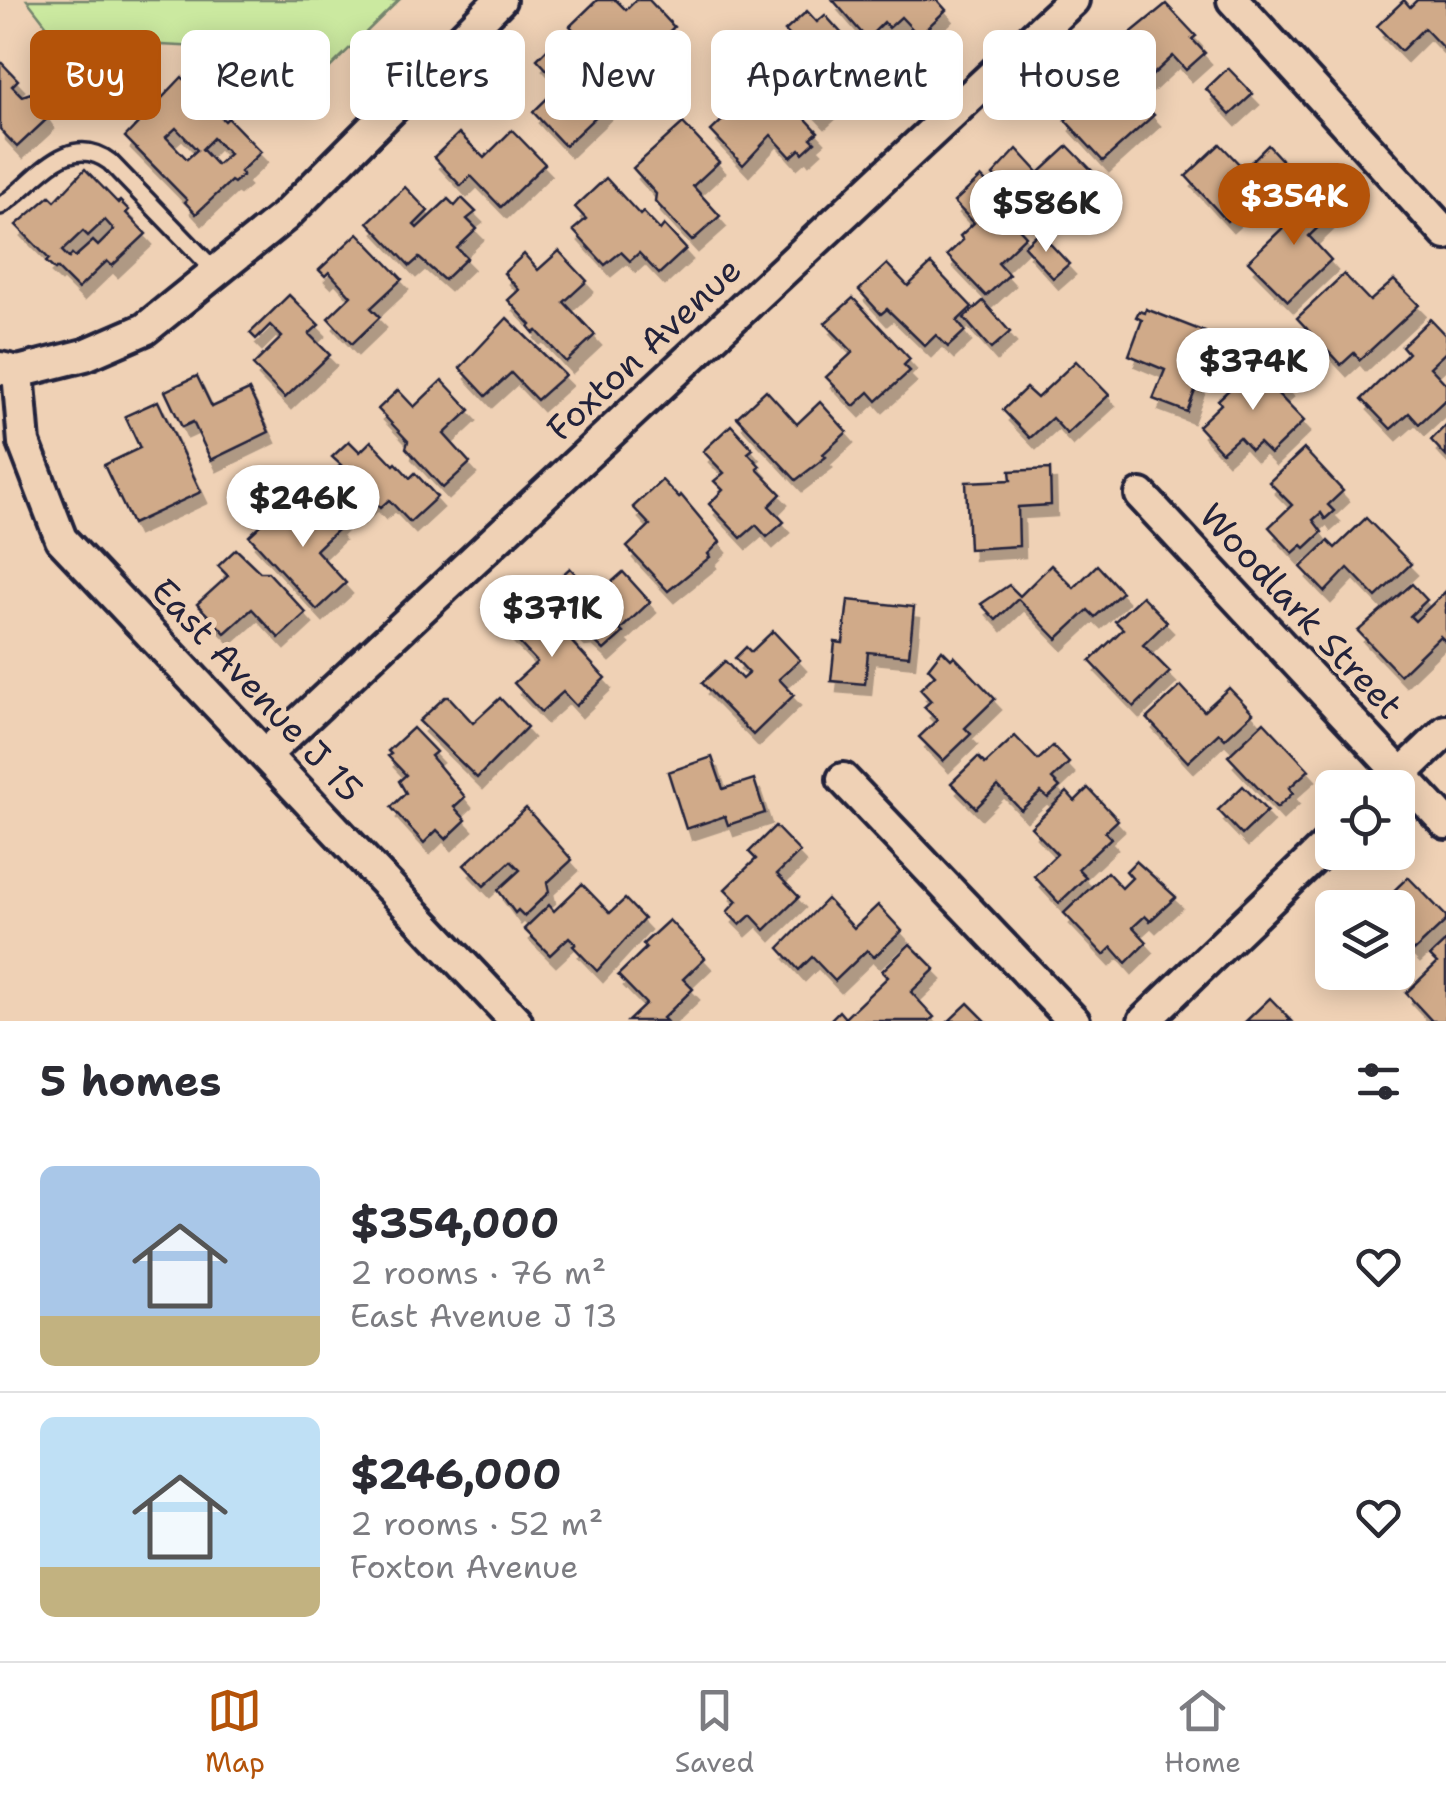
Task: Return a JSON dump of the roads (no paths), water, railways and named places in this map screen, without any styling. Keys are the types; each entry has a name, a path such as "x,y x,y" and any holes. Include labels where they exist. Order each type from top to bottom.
{"street":[{"path":"9,370 85,356 144,329 285,216 500,0"},
{"name":"Foxton Avenue","path":"266,754 1073,0"},
{"path":"1233,0 1446,234"},
{"name":"East Avenue J 15","path":"9,370 24,443 61,539 516,1021"},
{"name":"Woodlark Street","path":"1141,496 1385,770"},
{"path":"1406,770 1446,731"},
{"path":"843,779 1074,1021"},
{"name":"Woodlark Street","path":"1415,797 1446,823"},
{"path":"1144,1021 1315,856"}],"lane":[{"path":"0,206 58,157 90,152 110,162 216,272"}]}
